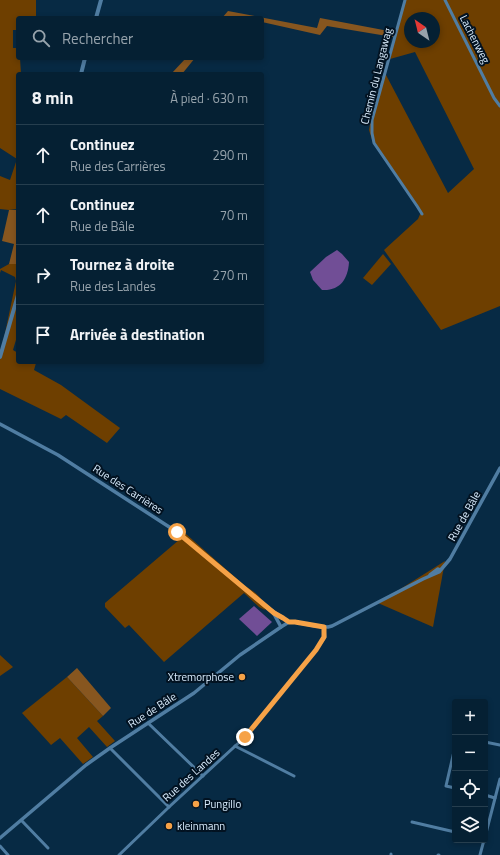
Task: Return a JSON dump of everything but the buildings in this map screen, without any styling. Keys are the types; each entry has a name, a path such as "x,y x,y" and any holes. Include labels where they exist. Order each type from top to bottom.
{"main road":[{"path":"97,16 101,0"},
{"path":"81,72 84,60"},
{"path":"0,357 16,302"}],"street":[{"name":"Chemin du Langawag","path":"406,0 374,112 372,133 374,143 422,214"},
{"name":"Lachenweg","path":"445,0 494,98 500,106"},
{"name":"Rue des Carrières","path":"0,424 63,459 177,532 274,613 289,622"},
{"name":"Rue de Bâle","path":"0,838 81,770 110,748 194,693 240,655 289,622 324,627 338,624 430,575 432,576 439,572 450,559 500,468"},
{"name":"Rue des Carrières","path":"274,613 281,627"},
{"name":"Rue des Landes","path":"119,855 248,734 316,650 324,637 324,627"},
{"path":"148,723 203,776"},
{"path":"488,743 500,745"},
{"path":"235,746 294,776"},
{"path":"110,748 169,807"},
{"path":"452,760 446,786 452,787"},
{"path":"488,825 500,779"},
{"path":"488,796 495,798"},
{"path":"22,821 48,848"},
{"path":"412,822 452,831"},
{"path":"480,855 483,843"},
{"path":"0,846 8,855"}],"shaded area":[{"path":"0,0 36,0 36,16 16,16 16,30 13,30 13,48 16,48 16,60 20,60 21,72 16,72 16,158 0,148"},
{"path":"405,0 500,0 500,306 441,330 384,250 418,219 421,212 373,143 369,130 373,107 385,73 448,193 474,169 415,52 390,59"},
{"path":"228,11 254,16 233,16 224,16"},
{"path":"264,18 317,28 320,18 394,32 393,37 327,26 320,35 264,22"},
{"path":"184,60 193,60 184,72 173,72"},
{"path":"16,162 16,209 0,209 0,176 10,180"},
{"path":"9,210 16,210 16,264 9,264 14,244 2,241"},
{"path":"337,250 349,262 347,274 342,283 338,286 328,290 322,290 313,280 310,272 326,257"},
{"path":"383,254 391,264 372,285 363,278"},
{"path":"9,264 16,264 16,281 15,277 1,270 0,273 0,269"},
{"path":"16,281 16,340 13,350 16,352 16,364 36,364 34,370 61,385 120,428 107,443 66,415 61,419 0,389 0,357"},
{"path":"186,534 245,586 258,595 264,605 265,610 259,607 244,593 164,662 129,625 125,628 105,607 105,603"},
{"path":"445,561 433,627 378,603"},
{"path":"254,606 272,622 257,636 239,619"},
{"path":"0,655 13,667 0,676"},
{"path":"77,668 111,708 103,716 67,677"},
{"path":"67,677 103,716 97,721 115,741 107,747 89,727 77,738 93,757 83,764 60,738 51,745 22,713"}],"place":[{"name":"Xtremorphose","path":"242,677"},
{"name":"Pungillo","path":"196,804"},
{"name":"kleinmann","path":"169,826"}],"route":[{"path":"177,532 274,613 289,622 324,627 324,637 316,650 245,737"}]}
